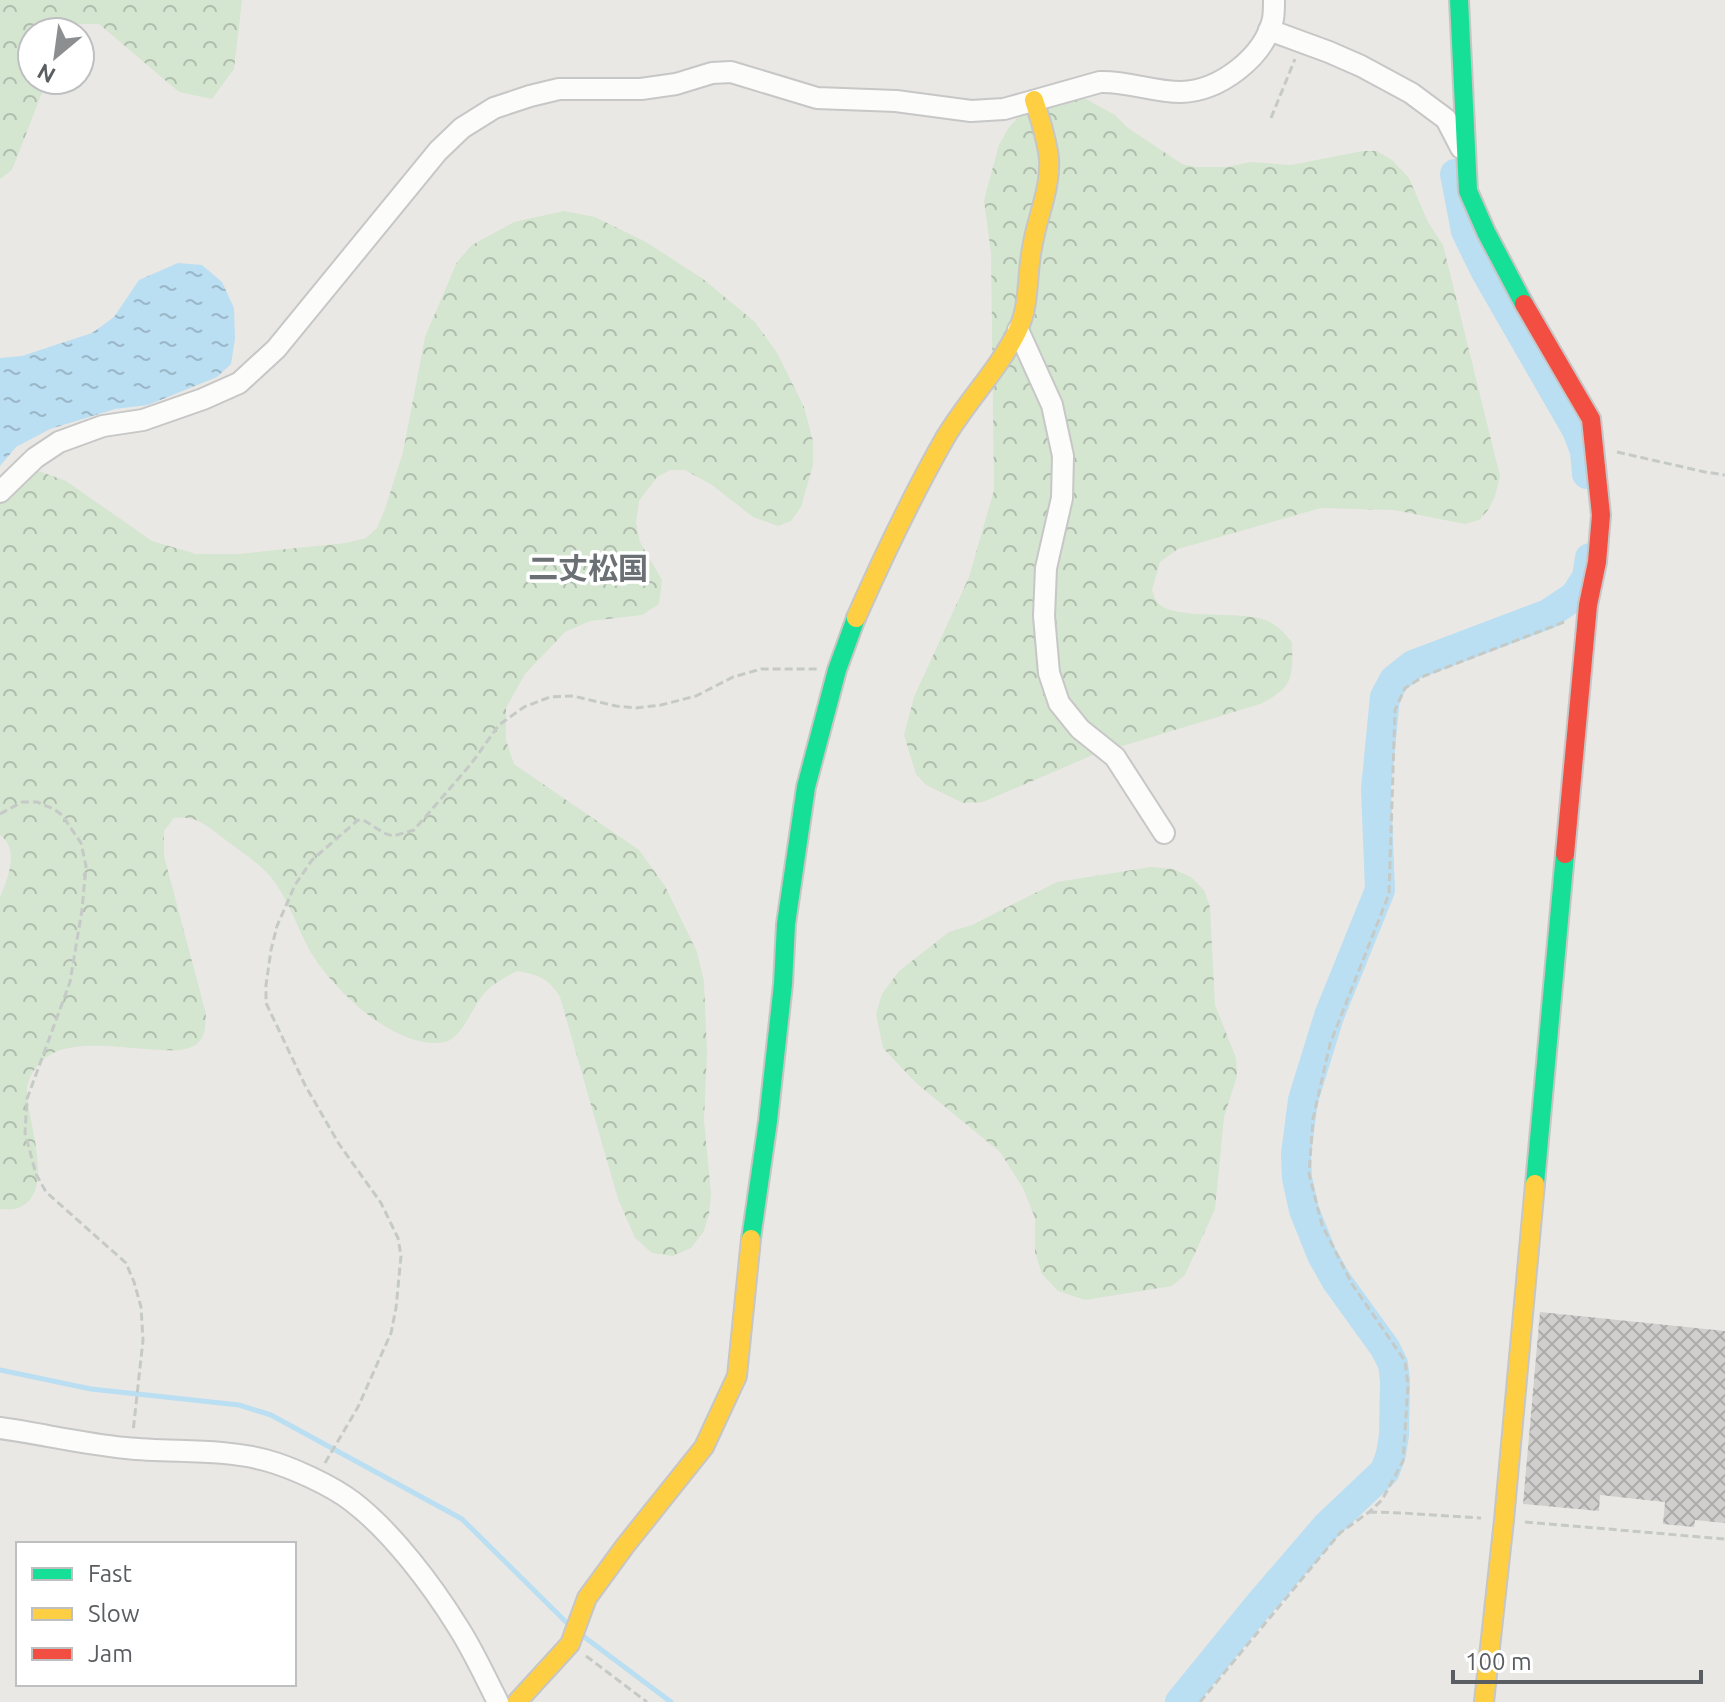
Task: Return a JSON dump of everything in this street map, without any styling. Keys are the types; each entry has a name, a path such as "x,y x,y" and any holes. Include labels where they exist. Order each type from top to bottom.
{"street":[{"path":"0,492 35,458 59,442 103,426 143,420 239,383 276,349 438,151 462,128 494,108 559,89 641,89 676,84 712,73 731,72 817,98 896,101 971,111 1004,109 1100,82 1117,81 1178,92 1198,90 1212,86 1251,57 1262,44 1273,17 1274,0"},
{"path":"1459,0 1468,191 1527,309 1591,419 1601,515 1587,620 1504,1520 1484,1702"},
{"path":"1269,30 1361,66 1411,93 1446,119 1465,157"},
{"path":"517,1702 570,1644 587,1598 704,1447 737,1376 751,1236 782,997 786,924 806,787 837,670 856,617 914,495 947,435 999,361 1018,330 1026,308 1032,245 1048,182 1049,160 1034,100"},
{"path":"1018,330 1052,405 1063,456 1062,498 1046,568 1044,616 1049,673 1059,703 1080,729 1115,757 1164,833"},
{"path":"0,1428 74,1442 218,1453 264,1460 315,1481 351,1501 404,1555 459,1628 498,1702"}],"path":[{"path":"1271,118 1302,42"},
{"path":"1594,447 1725,475"},
{"path":"1200,1702 1340,1533 1382,1500 1403,1461 1408,1385 1405,1361 1352,1284 1340,1261 1322,1225 1309,1174 1313,1119 1330,1044 1389,894 1395,710 1405,688 1424,676 1565,622"},
{"path":"315,1481 358,1407 391,1333 401,1256 398,1238 381,1203 339,1144 305,1085 266,1003 271,950 277,926 295,885 312,860 358,820 393,836 414,830 471,764 499,725 524,707 550,697 573,696 636,708 696,696 733,677 761,669 837,670"},
{"path":"0,814 22,802 37,802 54,809 62,815 81,843 86,866 70,982 27,1099 25,1133 36,1174 46,1192 126,1263 134,1282 141,1307 143,1340 130,1448"},
{"path":"1369,1512 1725,1539"},
{"path":"570,1644 647,1702"}],"green space":[{"path":"0,0 242,0 234,69 212,99 179,92 96,24 96,16 16,16 16,96 41,96 12,170 0,179"},
{"path":"1064,95 1086,99 1115,115 1128,128 1182,164 1196,167 1228,167 1250,162 1291,165 1363,151 1377,151 1392,160 1409,178 1428,222 1443,245 1500,476 1488,510 1479,520 1465,524 1394,510 1321,508 1178,549 1160,562 1152,590 1157,602 1178,612 1242,616 1271,623 1292,642 1291,673 1285,686 1260,704 1093,755 983,802 963,803 926,785 916,774 904,735 914,697 969,577 994,490 991,253 984,200 999,145 1009,127 1033,103"},
{"path":"564,211 595,217 646,242 703,279 755,322 777,353 804,407 813,441 813,465 801,507 791,521 778,526 753,517 712,485 685,470 670,470 657,477 639,501 636,523 640,542 662,580 659,604 642,615 590,621 565,632 525,674 506,708 506,740 514,764 639,850 665,886 697,952 704,982 707,1052 704,1120 711,1194 704,1231 691,1248 673,1256 652,1253 635,1238 618,1199 560,997 547,981 517,971 487,991 462,1029 451,1039 426,1042 406,1037 368,1014 334,983 310,951 277,885 265,871 206,825 182,817 174,818 164,831 164,856 206,1014 202,1037 187,1049 85,1046 65,1049 44,1059 33,1072 27,1087 37,1155 36,1188 30,1200 18,1208 0,1209 0,897 9,873 11,856 10,848 0,835 0,499 36,470 66,481 152,541 196,554 238,554 346,543 366,538 377,528 385,509 403,452 425,337 457,262 472,245 514,222"},
{"path":"1151,867 1173,869 1191,877 1204,890 1210,907 1215,1005 1236,1058 1237,1076 1224,1117 1215,1209 1185,1275 1172,1286 1085,1300 1058,1291 1042,1274 1035,1252 1035,1218 1023,1188 1000,1152 916,1083 883,1048 876,1014 882,994 899,971 949,932 972,925 1057,882"}],"water":[{"path":"178,263 202,265 222,282 234,308 235,339 231,364 217,377 148,405 115,409 50,429 16,447 0,466 0,358 22,356 92,333 114,317 139,280"}],"building":[{"path":"1540,1312 1725,1331 1725,1523 1695,1520 1694,1527 1663,1524 1665,1502 1600,1495 1599,1511 1523,1504"}],"waterway":[{"path":"1455,174 1466,231 1485,270 1577,430 1585,451 1587,474"},
{"path":"1180,1702 1326,1527 1385,1471 1391,1454 1394,1435 1393,1364 1322,1255 1304,1210 1297,1178 1296,1154 1303,1100 1329,1016 1380,890 1376,789 1385,697 1394,680 1413,665 1548,614 1575,596 1587,577 1590,558"},
{"path":"0,1370 91,1389 239,1405 271,1415 462,1519 569,1625"},
{"path":"583,1636 671,1702"}],"traffic: fast":[{"path":"1459,0 1468,191 1524,304"},
{"path":"751,1239 768,1121 783,984 786,924 806,787 837,670 856,618"},
{"path":"1535,1184 1565,854"}],"traffic: slow":[{"path":"856,618 898,527 945,438 1001,359 1021,321 1035,232 1049,170 1047,144 1034,100"},
{"path":"1484,1702 1535,1184"},
{"path":"517,1702 570,1644 587,1598 704,1447 737,1376 751,1239"}],"traffic: jam":[{"path":"1524,304 1591,419 1601,515 1597,562 1588,605 1565,854"}],"district":[{"name":"二丈松国","path":"588,568"}]}
